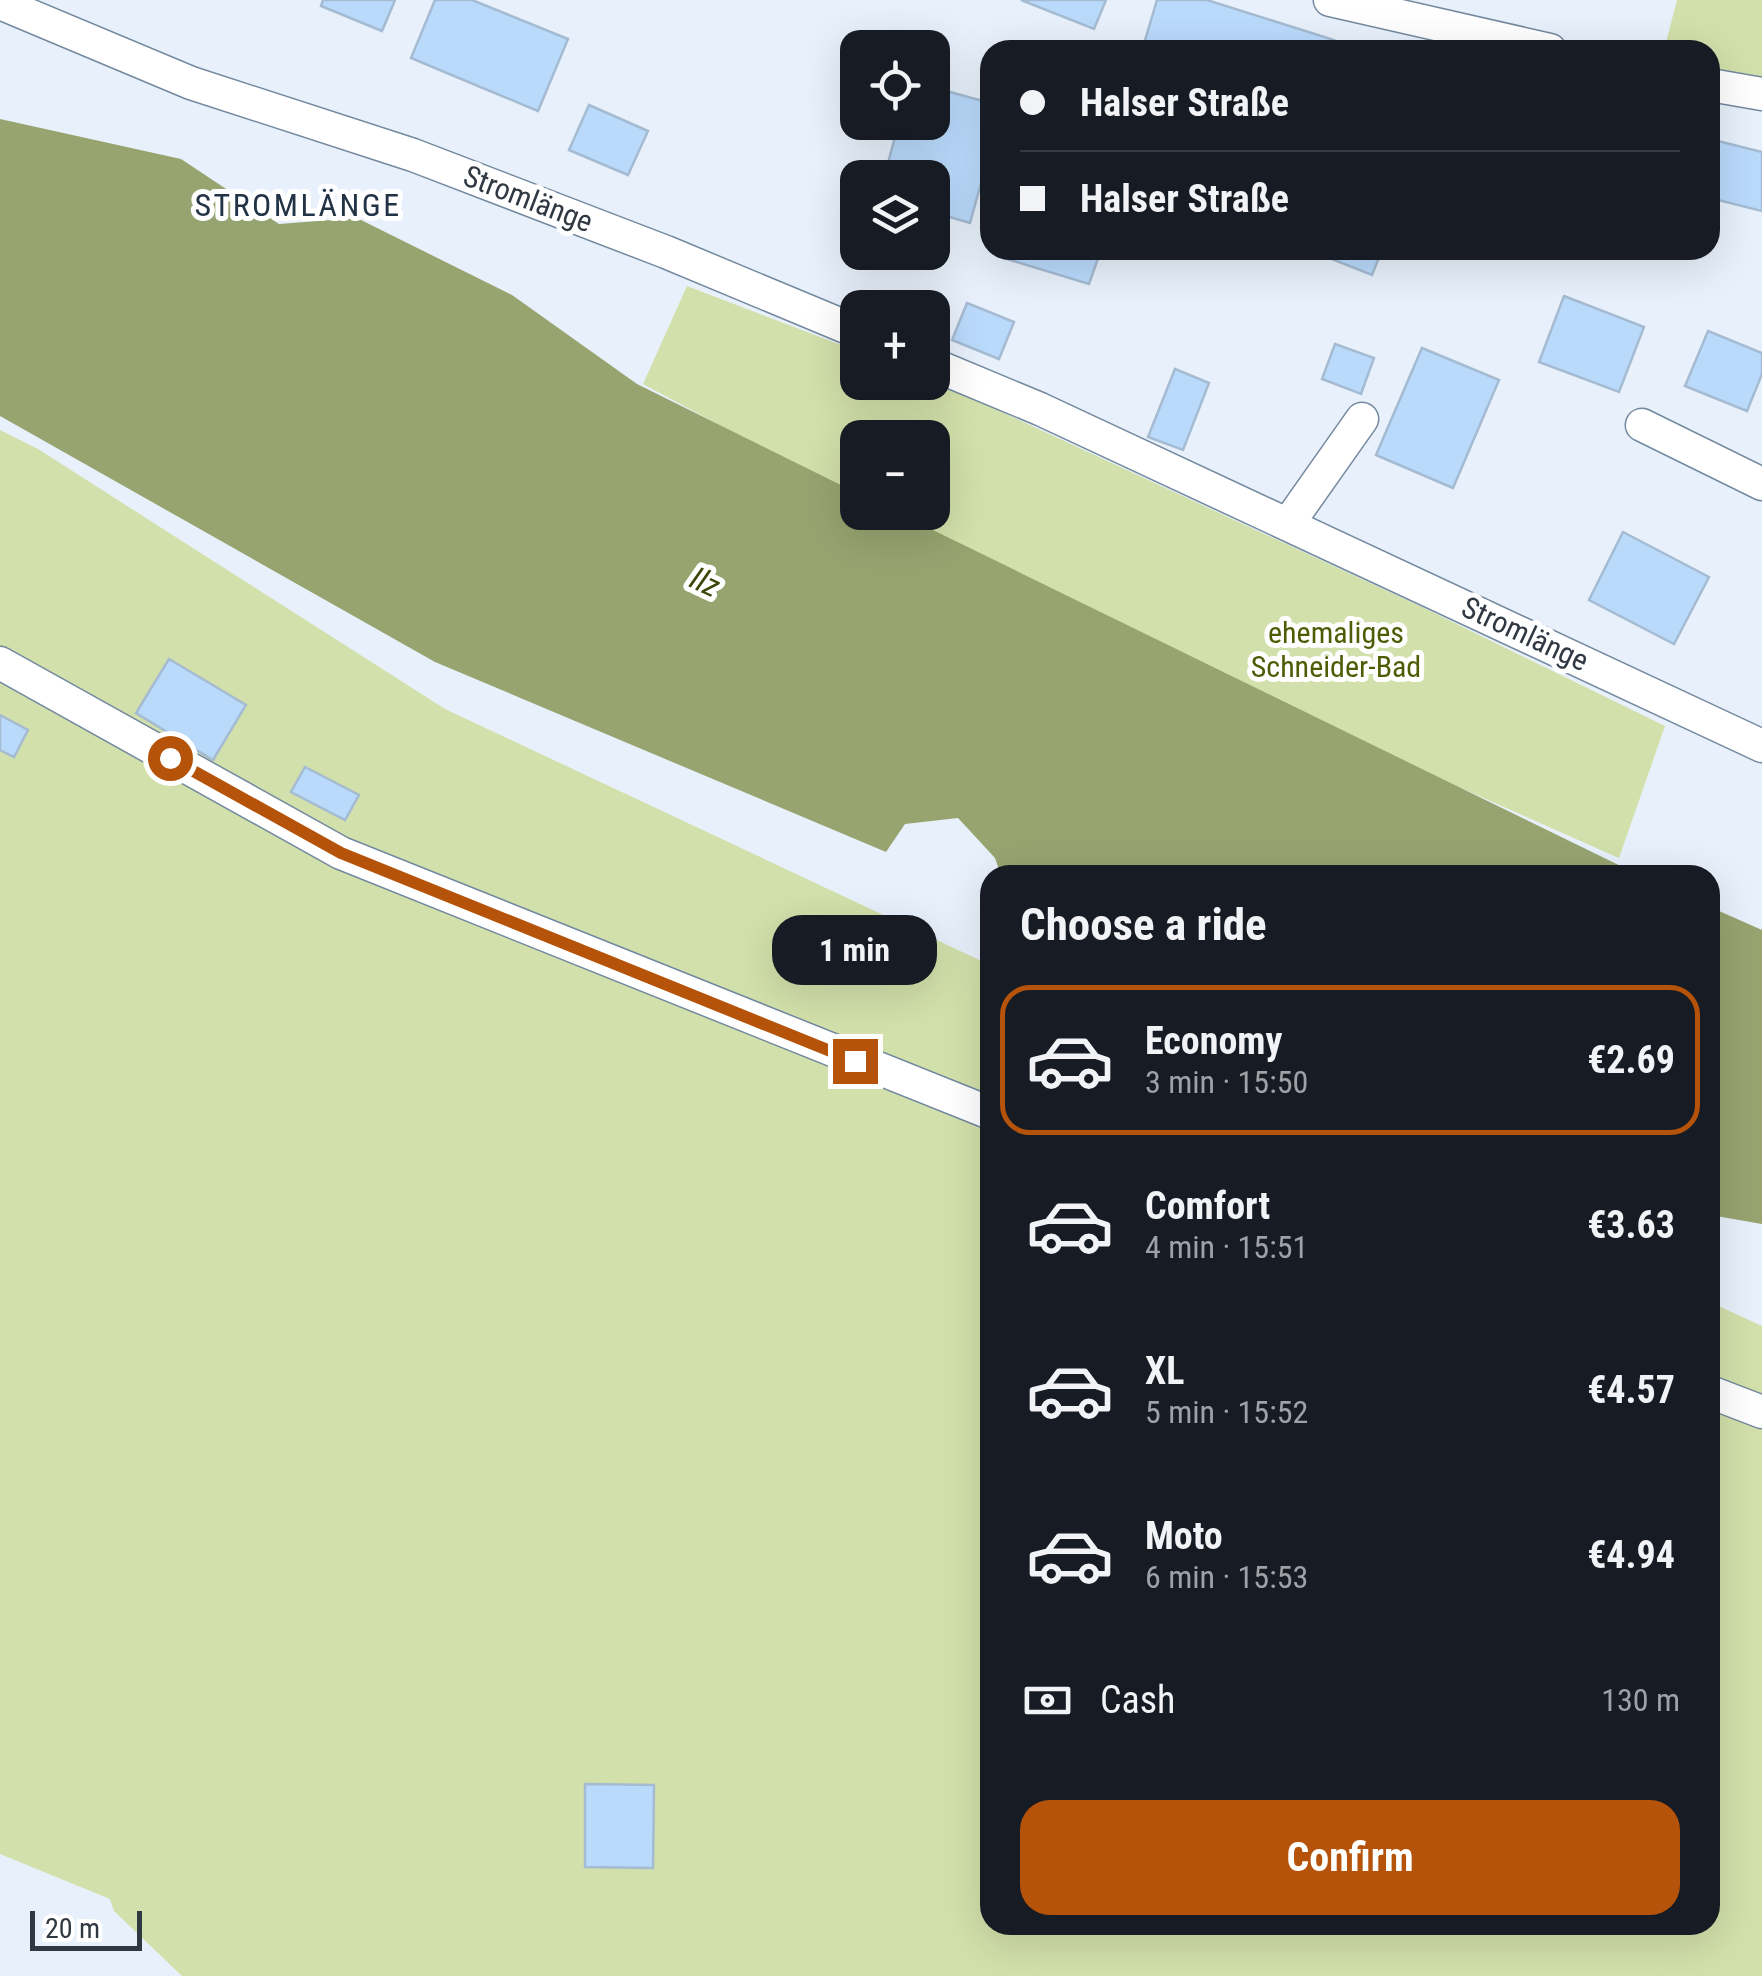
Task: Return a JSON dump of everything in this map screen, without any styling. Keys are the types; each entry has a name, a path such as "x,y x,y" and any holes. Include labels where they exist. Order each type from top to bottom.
{"street":[{"path":"1330,0 1506,40"},
{"name":"Stromlänge","path":"0,3 192,83 412,156 666,252 840,324"},
{"path":"1720,87 1762,94"},
{"name":"Stromlänge","path":"950,372 1288,524 1762,746"},
{"path":"1288,524 1362,419"},
{"path":"1642,426 1762,484"},
{"path":"0,663 341,853 980,1110"},
{"path":"1720,1396 1762,1412"}],"green space":[{"path":"1677,0 1762,0 1762,86 1720,76 1720,40 1667,40"},
{"name":"ehemaliges Schneider-Bad","path":"687,286 840,344 840,400 950,400 950,388 1422,607 1665,726 1619,858 1294,714 918,530 950,530 950,420 840,420 840,490 643,384"},
{"path":"0,430 38,449 445,709 980,960 980,1935 1720,1935 1720,1307 1762,1326 1762,1976 182,1976 114,1911 110,1899 0,1854"}],"water":[{"name":"Ilz","path":"0,119 181,159 279,224 357,218 512,295 637,384 840,485 840,530 933,530 1619,865 997,865 958,818 905,824 886,852 435,662 0,416"},
{"path":"1720,911 1762,930 1762,1224 1720,1217"}],"building":[{"path":"323,0 395,0 382,31 321,6"},
{"path":"435,0 472,0 568,39 538,111 411,58"},
{"path":"1021,0 1106,0 1094,29"},
{"path":"1157,0 1207,0 1334,40 1145,40"},
{"path":"950,92 980,100 980,187 970,223 950,217 950,160 889,160 894,140 950,140"},
{"path":"589,105 648,131 628,175 569,150"},
{"path":"1720,142 1762,152 1762,211 1720,200"},
{"path":"1010,260 1097,260 1089,284"},
{"path":"1334,260 1378,260 1372,275"},
{"path":"1564,296 1644,327 1619,392 1539,362"},
{"path":"967,303 1014,322 999,359 952,340"},
{"path":"1708,331 1762,353 1762,374 1747,411 1685,386"},
{"path":"1335,344 1374,358 1361,394 1322,379"},
{"path":"1422,348 1499,380 1453,488 1376,455"},
{"path":"1175,369 1209,383 1183,450 1148,437"},
{"path":"1623,532 1709,577 1674,644 1589,600"},
{"path":"169,659 246,705 213,760 136,713"},
{"path":"0,715 28,730 14,757 0,750"},
{"path":"305,767 359,795 345,820 291,792"},
{"path":"585,1784 654,1785 653,1868 585,1867"}],"district":[{"name":"STROMLÄNGE","path":"298,205"}],"route":[{"path":"170,758 341,853 855,1061"}]}
